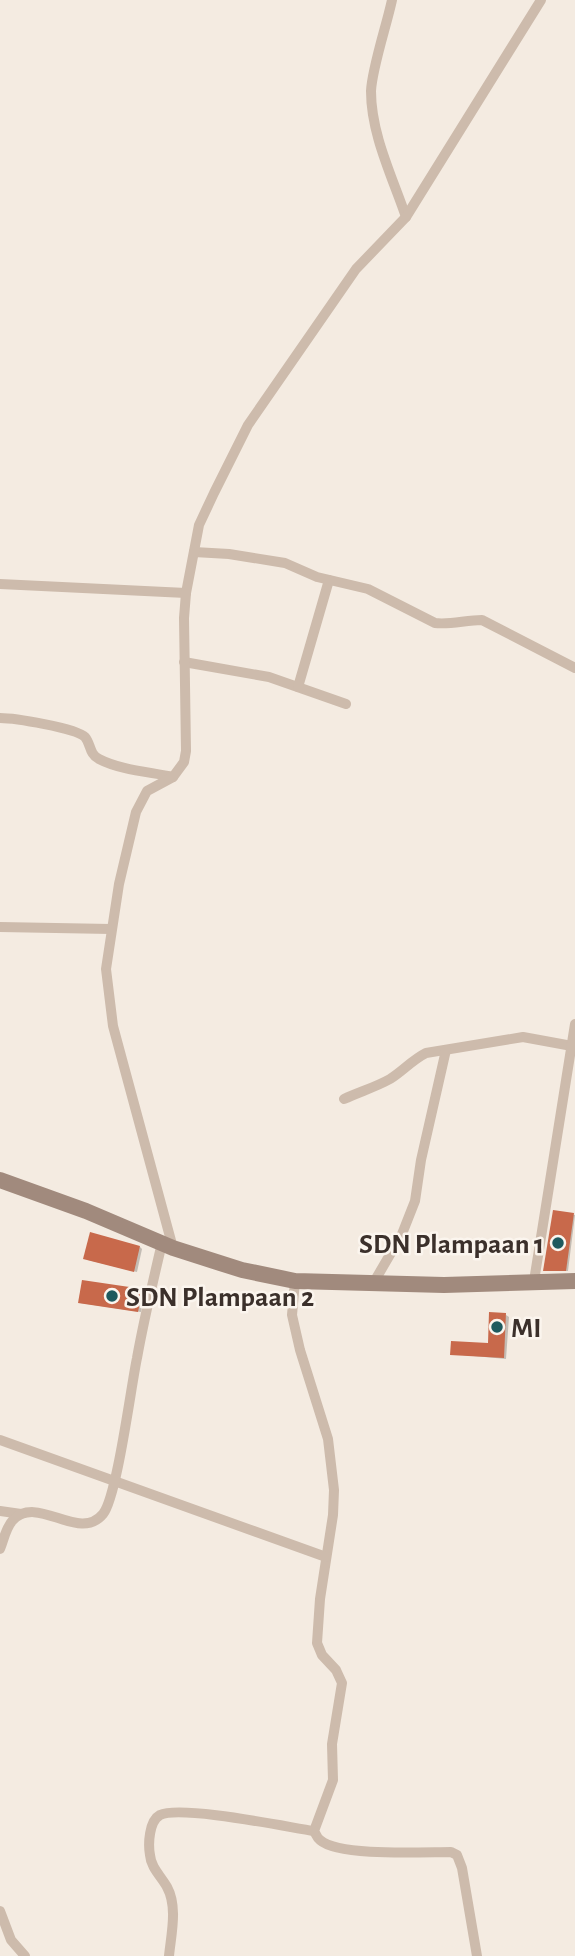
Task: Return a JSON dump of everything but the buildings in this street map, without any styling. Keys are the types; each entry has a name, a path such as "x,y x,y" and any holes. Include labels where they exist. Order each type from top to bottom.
{"street":[{"path":"392,0 371,88 373,115 379,140 407,217"},
{"path":"0,1511 21,1514 35,1512 80,1524 96,1521 105,1512 114,1481 137,1356 167,1245 113,1026 106,969 111,929 136,812 147,791 173,776 184,762 184,618 199,525 248,425 356,270 407,217 541,0"},
{"path":"194,552 229,554 285,563 329,580 368,589 435,623 482,620 575,668"},
{"path":"298,687 329,580"},
{"path":"0,584 186,593"},
{"path":"184,662 269,677 346,704"},
{"path":"0,718 50,725 79,733 85,738 92,754 109,764 173,776"},
{"path":"0,927 111,929"},
{"path":"534,1282 575,1024"},
{"path":"344,1099 386,1081 413,1059 426,1053 523,1037 572,1046"},
{"path":"374,1282 402,1234 415,1201 421,1160 446,1051"},
{"path":"0,1180 86,1211 167,1245 242,1270 295,1281 444,1285 575,1281"},
{"path":"295,1281 291,1303 295,1331 322,1415 332,1457 333,1515 317,1643 322,1655 336,1670 342,1683 332,1744 333,1780 314,1831 318,1839 327,1844 356,1851 451,1852 457,1855 462,1868 477,1956"},
{"path":"0,1440 326,1557"},
{"path":"0,1549 8,1528 21,1514"},
{"path":"169,1956 173,1905 149,1853 152,1826 161,1814 215,1815 314,1831"},
{"path":"0,1912 11,1940 25,1956"}],"place":[{"name":"SDN Plampaan 1","path":"558,1243"},
{"name":"SDN Plampaan 2","path":"112,1296"},
{"name":"MI","path":"497,1327"}]}
